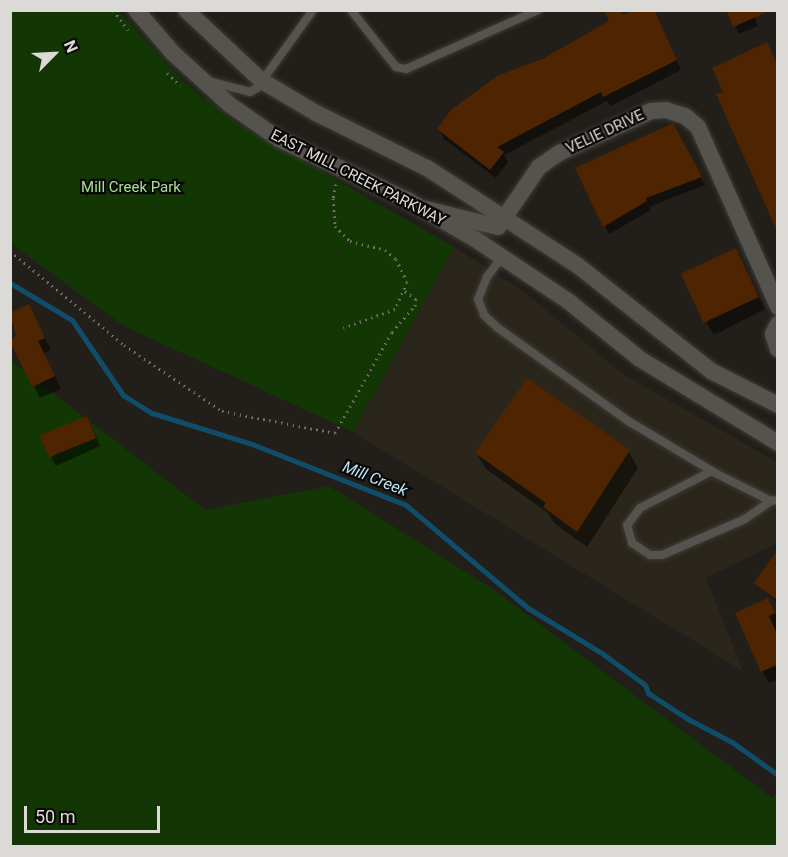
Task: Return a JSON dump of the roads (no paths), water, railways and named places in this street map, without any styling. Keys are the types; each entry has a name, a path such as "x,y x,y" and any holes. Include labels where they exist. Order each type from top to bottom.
{"street":[{"name":"EAST MILL CREEK PARKWAY","path":"136,10 172,53 206,81 230,105 279,139 420,207 502,257 568,301 640,359 777,443"},
{"path":"186,10 262,81 316,113 427,168 577,266 711,371 777,405"},
{"name":"VELIE DRIVE","path":"504,219 539,167 559,153 651,111 666,110 685,116 704,138 777,307"},
{"path":"420,207 495,227 504,219"},
{"path":"777,324 773,334 777,350"}],"lane":[{"path":"206,81 250,92 262,81 313,10"},
{"path":"351,10 396,68 406,69 538,10"},
{"path":"502,257 487,277 478,299 484,315 630,422 712,471 774,500"},
{"path":"712,471 640,508 627,525 632,543 650,555 662,555 746,519 774,500"}],"waterway":[{"name":"Mill Creek","path":"10,283 72,320 123,395 152,413 252,444 406,505 528,608 603,654 645,685 648,693 688,719 732,742 778,775"}],"park label":[{"name":"Mill Creek Park","path":"131,188"}]}
